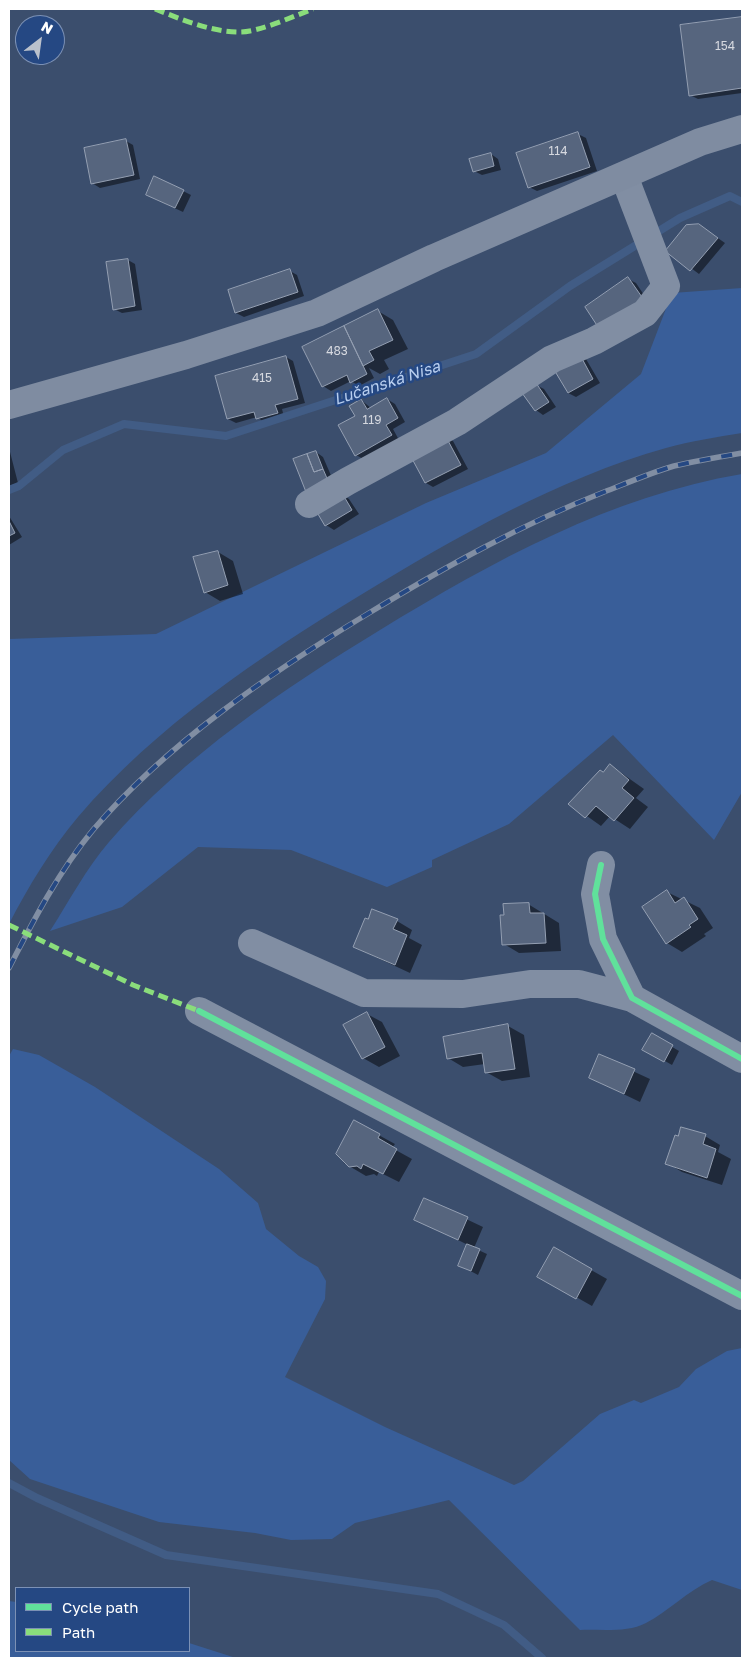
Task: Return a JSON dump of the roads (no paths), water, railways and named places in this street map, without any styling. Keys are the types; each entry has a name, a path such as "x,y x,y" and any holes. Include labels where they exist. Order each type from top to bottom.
{"main road":[{"path":"9,405 186,355 317,313 434,258 700,142 742,129"}],"street":[{"path":"309,504 457,422 552,359 646,313 666,286 624,176"},
{"path":"601,865 594,894 603,939 632,998"},
{"path":"252,943 364,993 464,994 530,984 579,984 632,998 742,1059"},
{"path":"200,1011 742,1296"}],"waterway":[{"name":"Lučanská Nisa","path":"9,490 19,486 63,450 124,424 226,436 476,354 570,286 680,218 730,196 742,202"},
{"path":"9,1483 37,1498 166,1555 438,1594 504,1625 542,1658"}],"railway":[{"path":"9,968 37,914 58,879 93,830 153,768 222,711 259,684 333,635 398,596 484,547 543,518 573,504 674,466 742,453"}]}
